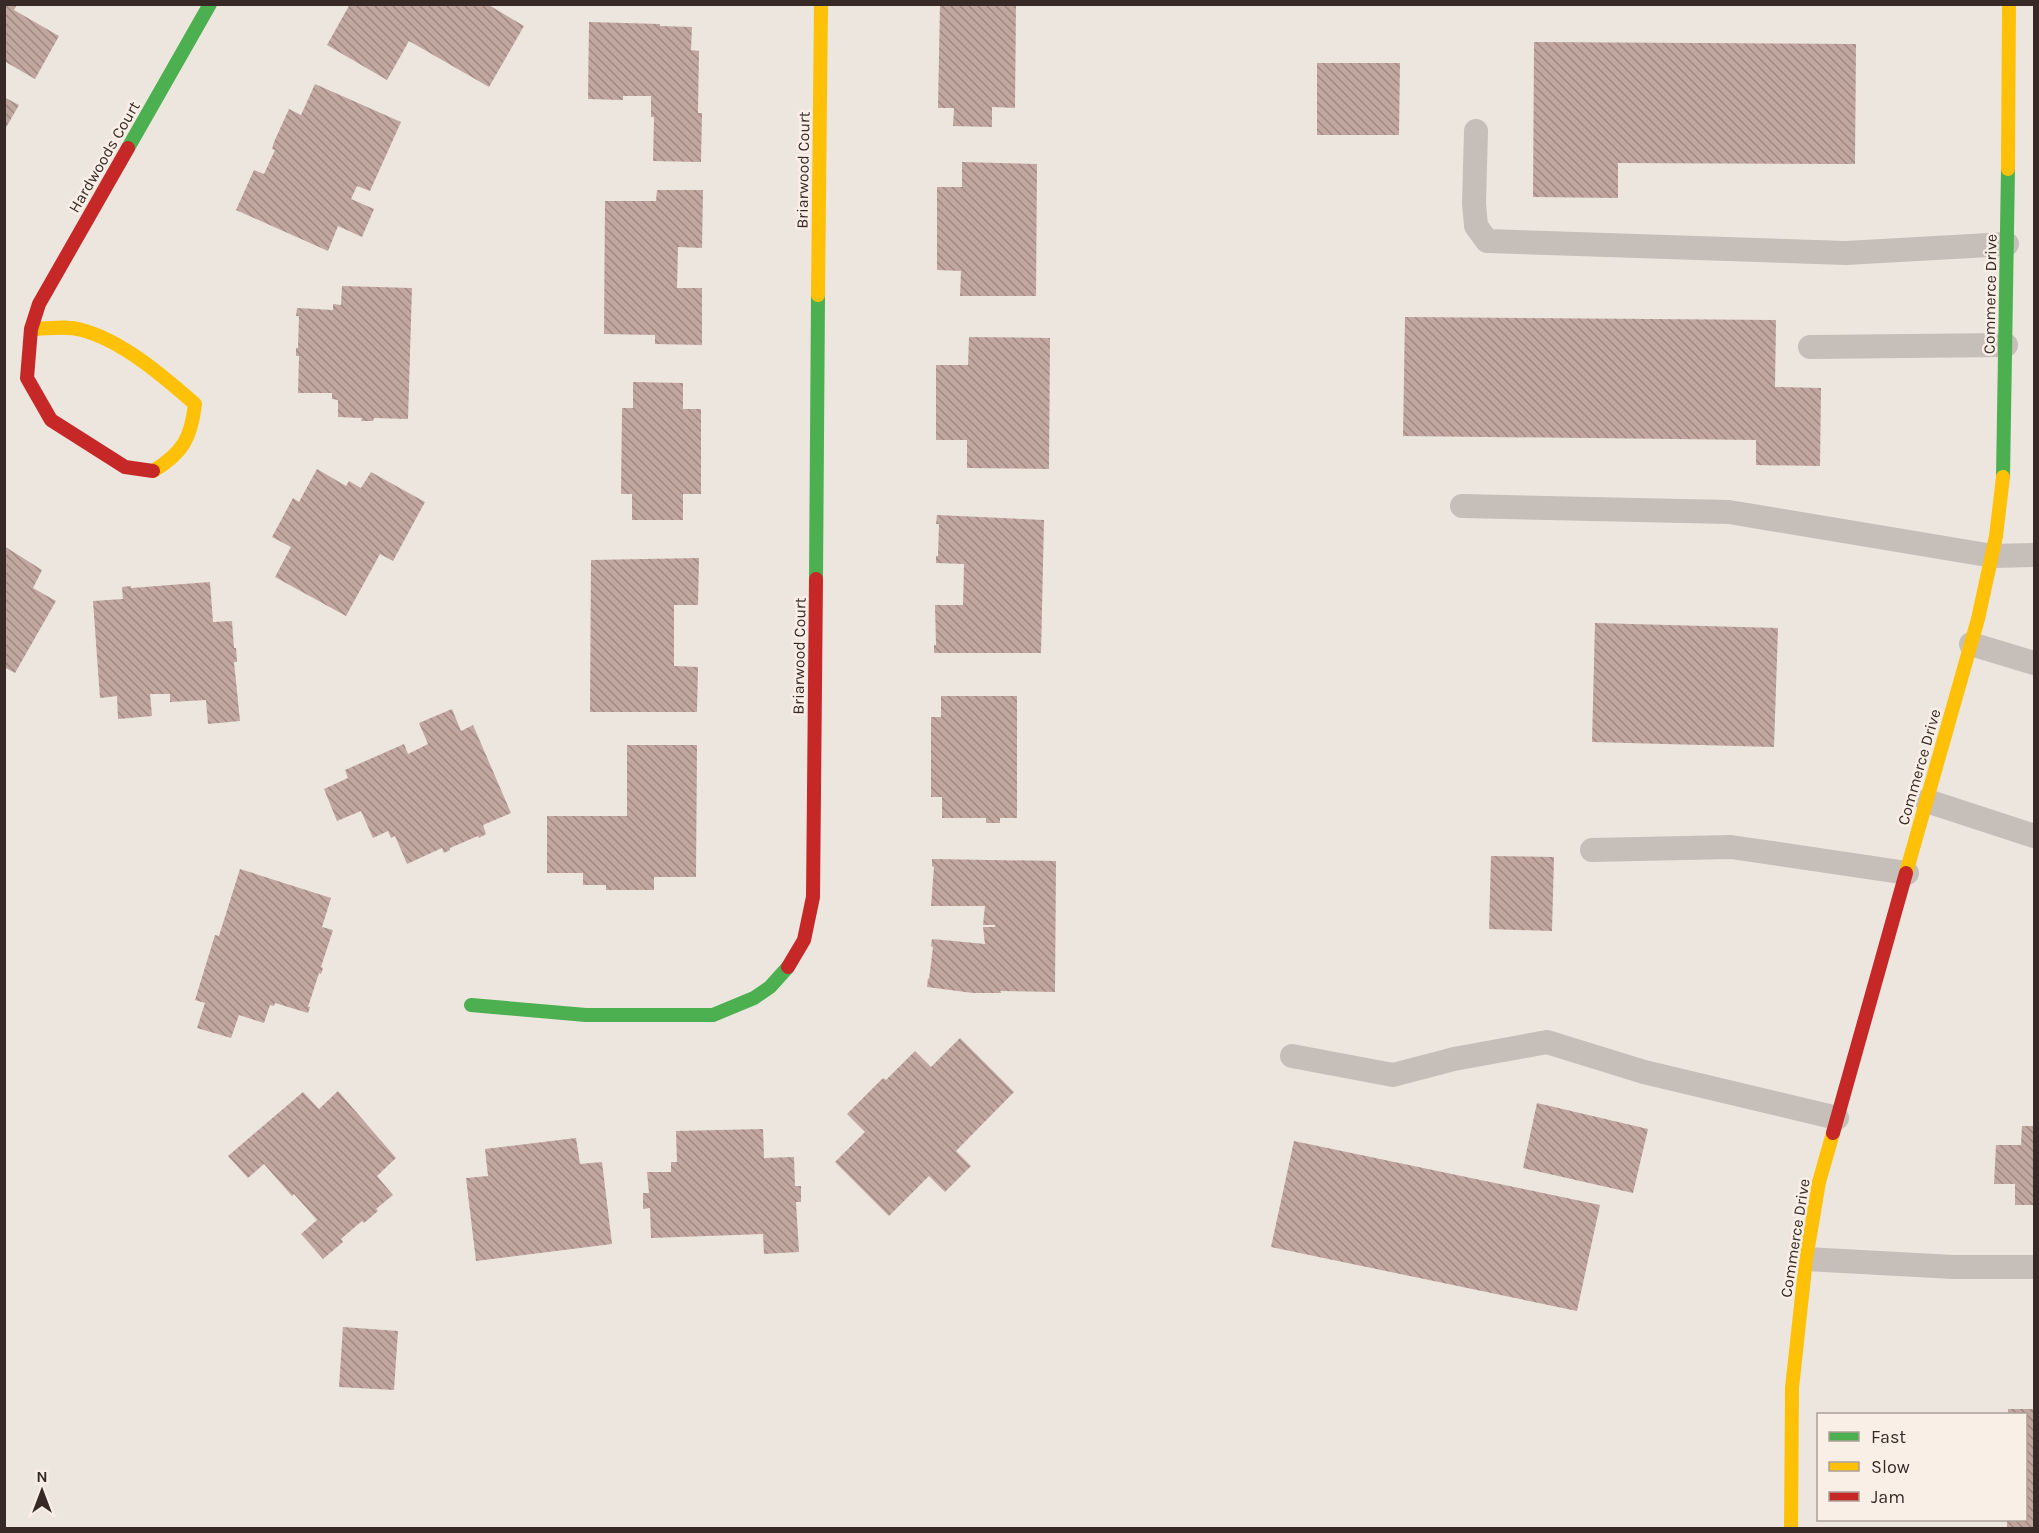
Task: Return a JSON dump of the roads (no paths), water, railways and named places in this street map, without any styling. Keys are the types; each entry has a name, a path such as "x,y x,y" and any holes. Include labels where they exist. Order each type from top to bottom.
{"street":[{"name":"Hardwoods Court","path":"32,329 82,330 115,345 177,387 195,404 192,430 180,453 154,471 125,467 51,420 27,378 32,329 39,304 210,4"},
{"name":"Briarwood Court","path":"471,1005 586,1016 713,1015 752,1001 769,988 784,974 805,938 811,918 813,897 821,4"},
{"name":"Commerce Drive","path":"1791,1528 1792,1388 1806,1258 1819,1182 1971,644 1993,556 2003,491 2009,4"}],"lane":[{"path":"1476,131 1474,203 1476,226 1487,241 1846,253 2007,244"},
{"path":"1810,348 2006,345"},
{"path":"1462,506 1728,512 1993,556 2034,555"},
{"path":"1971,644 2034,663"},
{"path":"1927,801 2034,836"},
{"path":"1592,850 1731,847 1906,873"},
{"path":"1292,1056 1393,1075 1454,1059 1547,1042 1644,1072 1837,1118"},
{"path":"1806,1258 1953,1267 2034,1267"}]}
